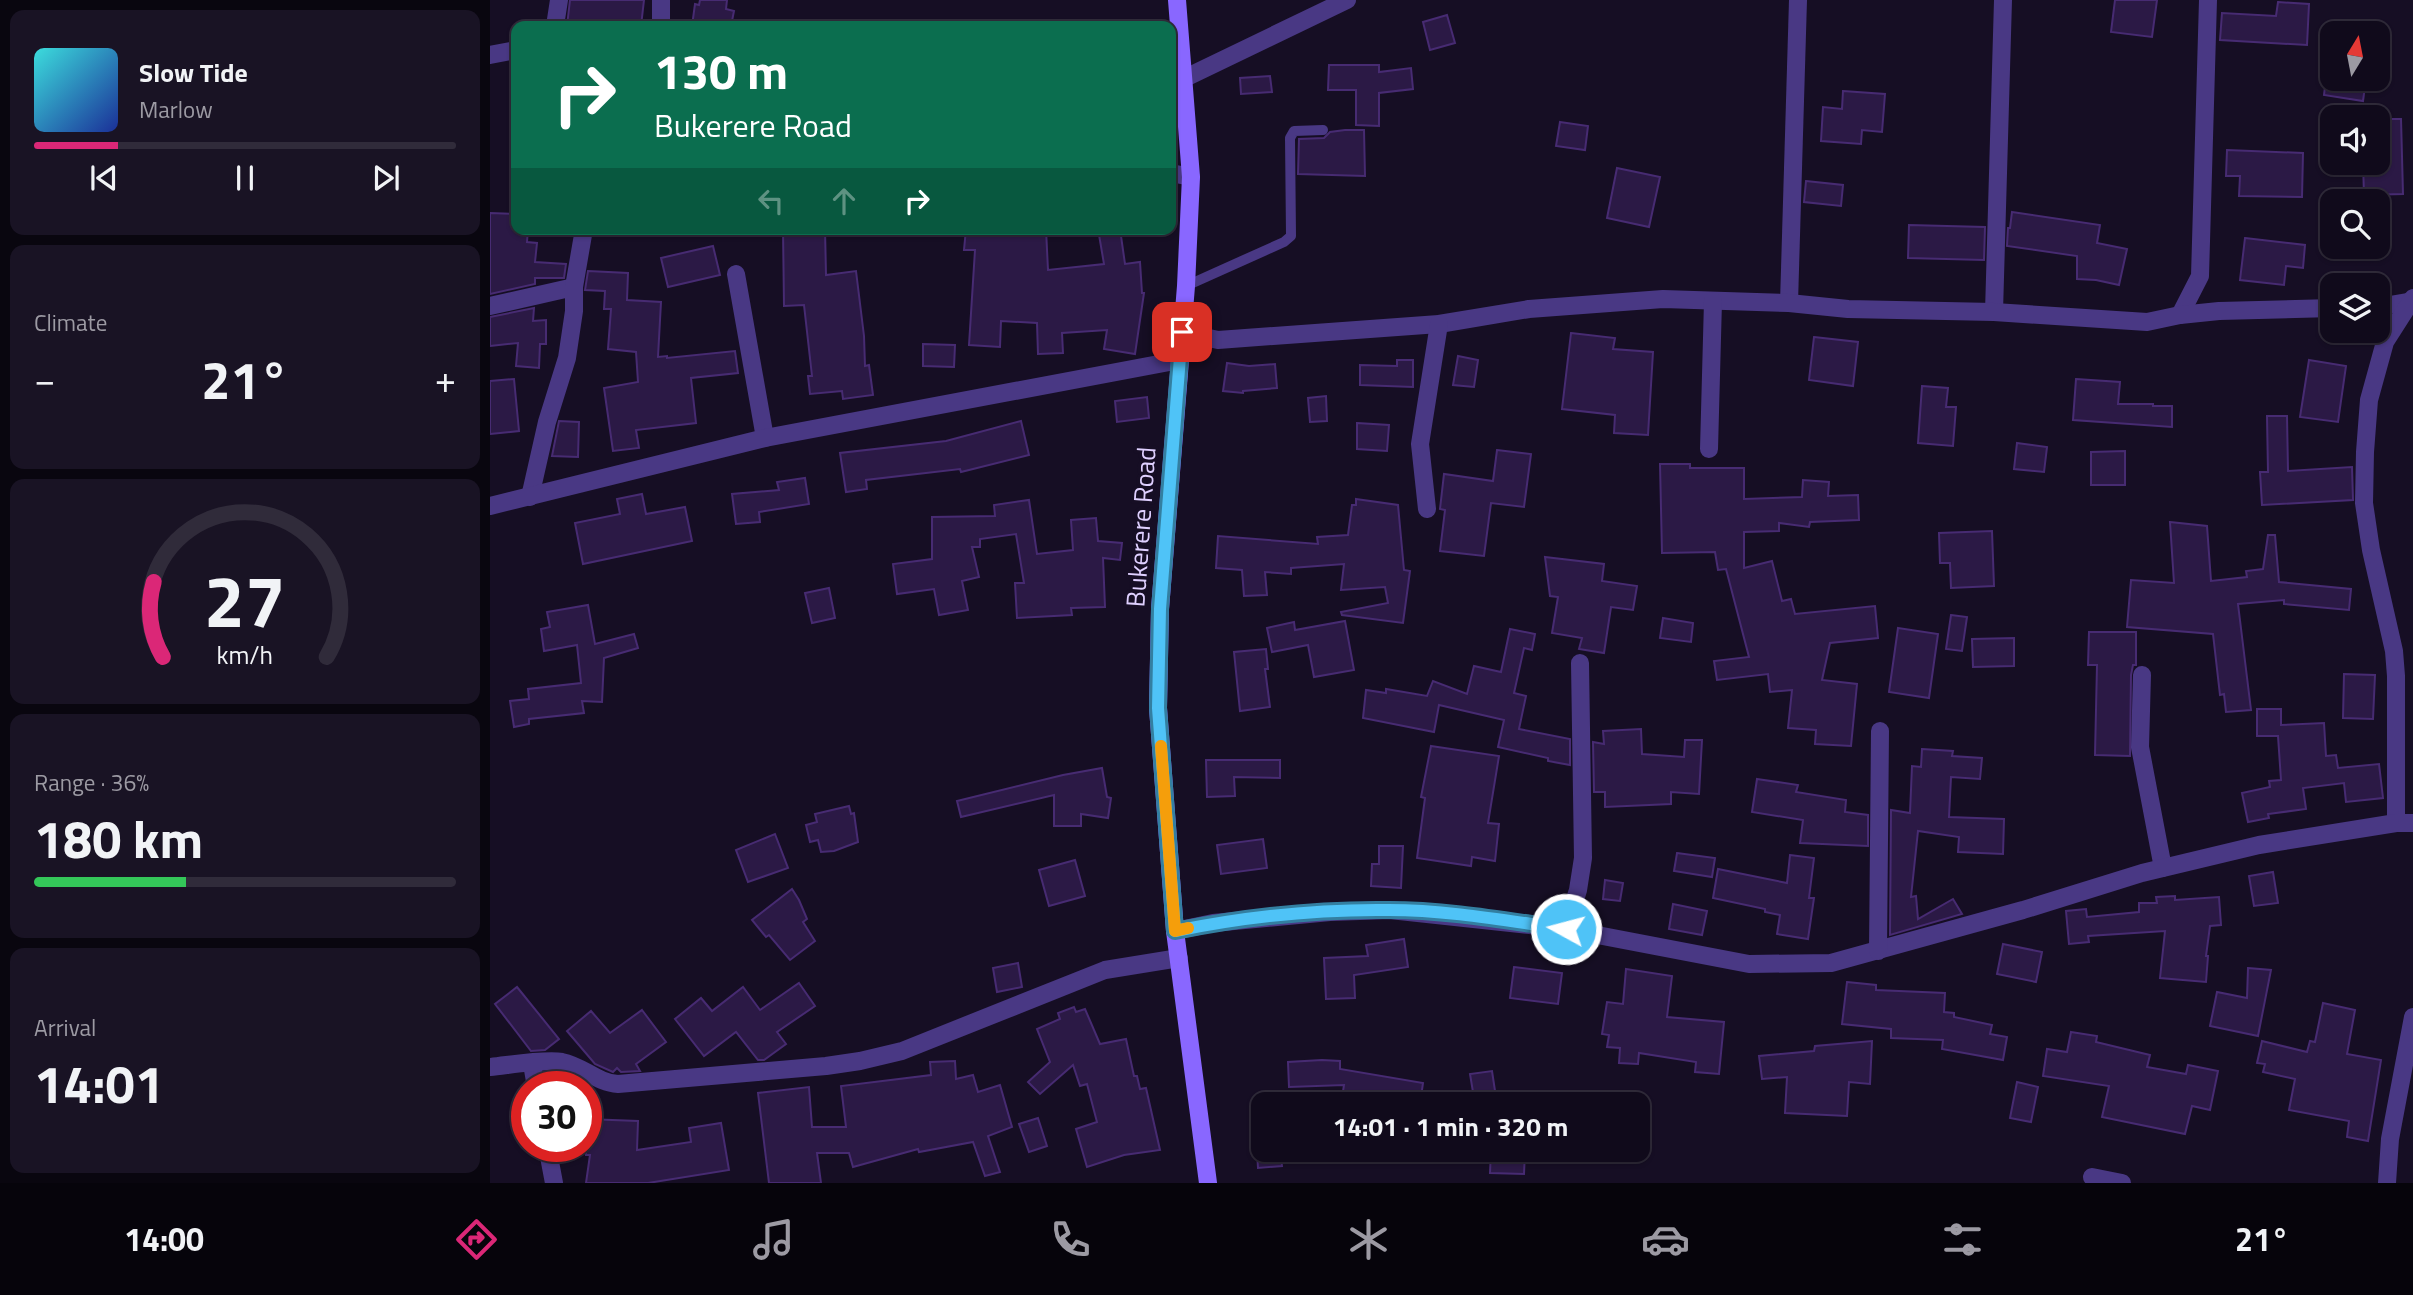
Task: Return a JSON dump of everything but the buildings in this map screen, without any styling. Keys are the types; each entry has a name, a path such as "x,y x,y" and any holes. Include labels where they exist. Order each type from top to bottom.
{"main road":[{"name":"Bukerere Road","path":"1177,0 1191,177 1186,286 1160,609 1158,708 1175,931 1208,1183"}],"street":[{"path":"556,21 559,0"},
{"path":"661,0 661,21"},
{"path":"1182,79 1347,0"},
{"path":"1788,303 1798,0"},
{"path":"1994,312 2003,0"},
{"path":"2180,315 2200,276 2208,0"},
{"path":"490,55 511,51"},
{"path":"1176,174 1191,177"},
{"path":"530,497 547,422 567,358 574,311 574,287 583,235"},
{"path":"736,274 765,439"},
{"path":"490,306 574,287"},
{"path":"1182,332 1218,340 1439,324 1529,309 1662,299 2147,321 2219,311 2320,308"},
{"path":"2390,305 2413,300"},
{"path":"1175,931 1213,923 1330,912 1390,910 1566,929 1749,964 1831,963 2164,868 2259,845 2404,823 2395,663 2364,503 2369,400 2385,342 2413,300"},
{"path":"1709,449 1713,301"},
{"path":"1427,509 1420,444 1439,324"},
{"path":"490,506 765,439 1180,360"},
{"path":"1566,929 1578,890 1583,858 1580,663"},
{"path":"2142,675 2140,747 2164,868"},
{"path":"1878,951 1880,731"},
{"path":"490,1067 561,1062 605,1083 618,1084 849,1063 902,1051 1105,970 1179,958"},
{"path":"2387,1183 2390,1139 2412,1040 2413,1017"},
{"path":"532,1064 533,1071"},
{"path":"550,1162 554,1183"},
{"path":"2092,1177 2122,1183"}],"lane":[{"path":"1186,286 1291,236 1290,138 1294,131 1323,130"}],"slow traffic":[{"path":"1161,746 1175,931 1188,928"}],"route":[{"path":"1182,332 1160,609 1158,708 1175,931 1213,923 1330,912 1390,910 1566,929"}]}
